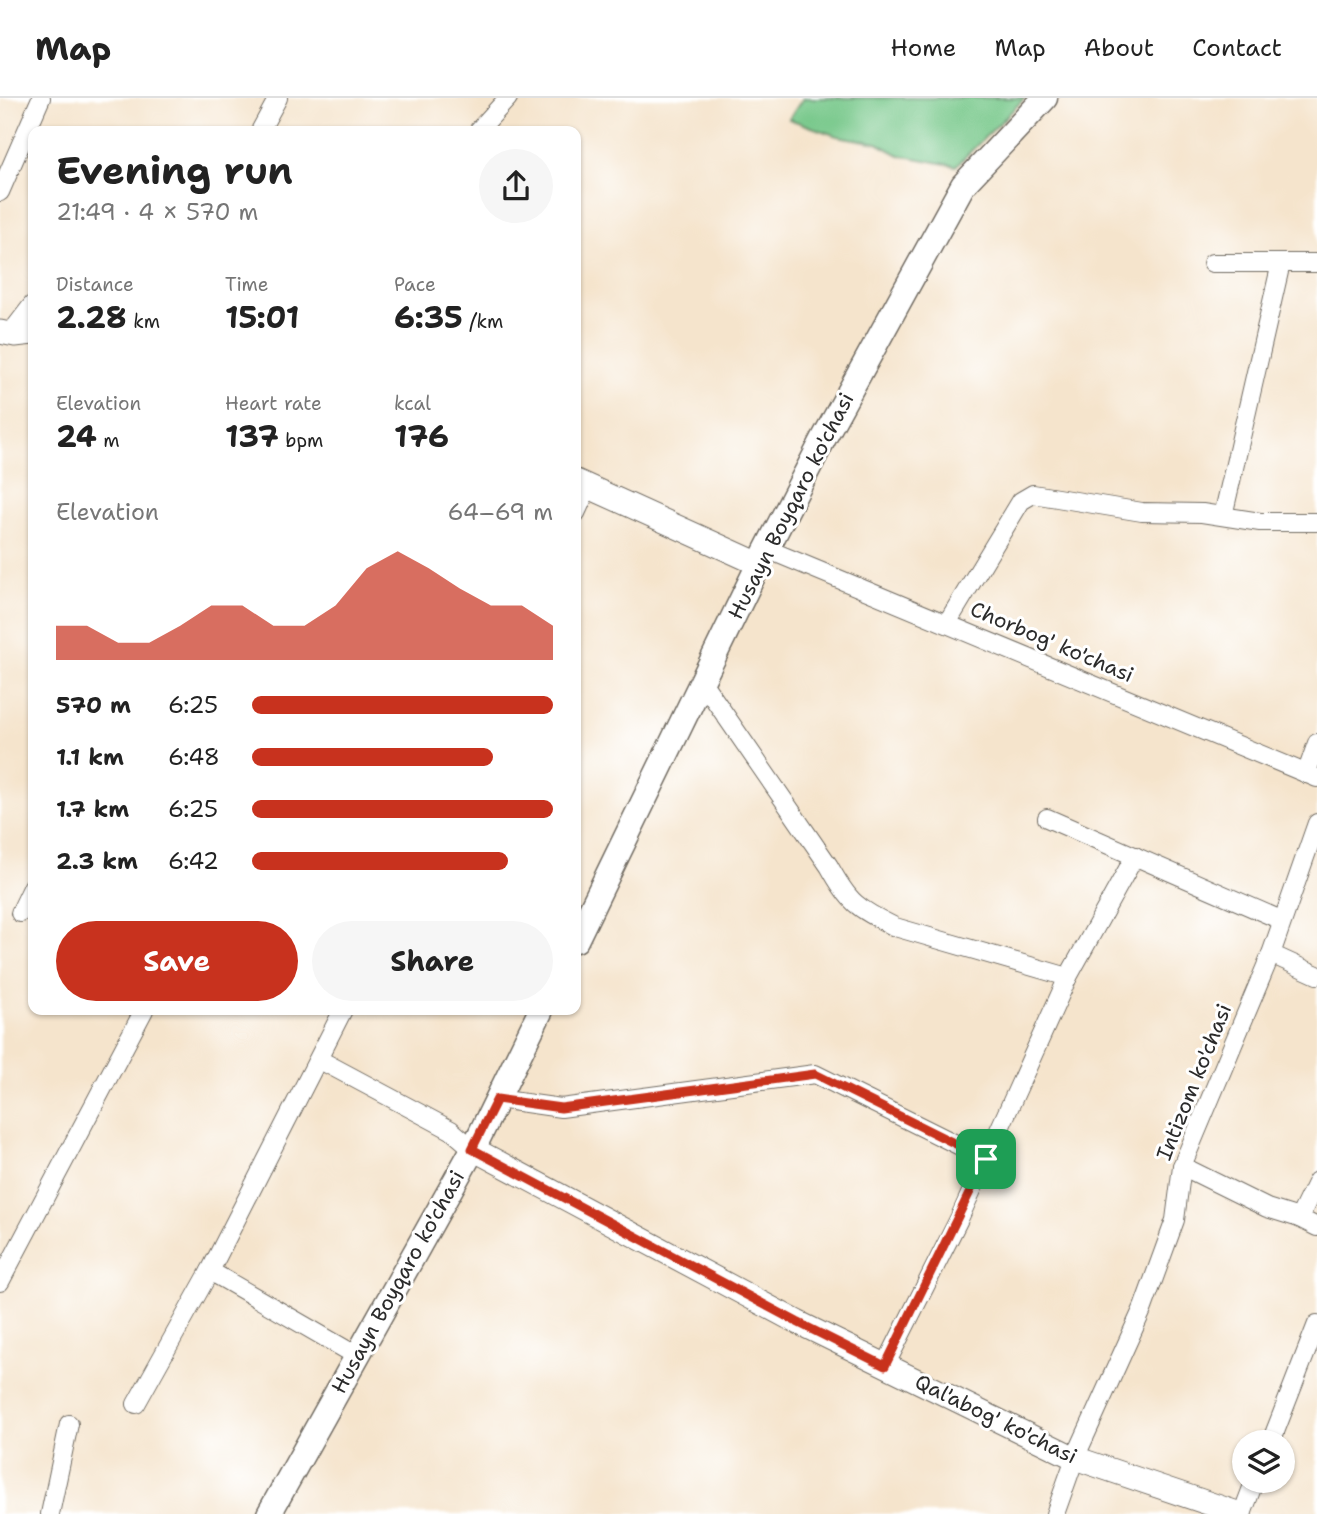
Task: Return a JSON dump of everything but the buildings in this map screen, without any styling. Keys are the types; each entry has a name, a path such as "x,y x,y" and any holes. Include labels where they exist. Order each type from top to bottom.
{"main road":[{"name":"Husayn Boyqaro ko'chasi","path":"581,930 824,438 963,185 1045,98"},
{"name":"Husayn Boyqaro ko'chasi","path":"269,1514 472,1149 539,1015"}],"street":[{"path":"29,126 41,98"},
{"path":"263,126 278,98"},
{"path":"483,126 508,98"},
{"path":"0,192 28,128"},
{"path":"1223,516 1281,263"},
{"path":"1212,264 1317,263"},
{"path":"5,333 28,309"},
{"path":"5,333 28,333"},
{"path":"582,484 764,557"},
{"path":"947,623 1021,501 1033,494 1142,512 1223,516 1259,522 1317,522"},
{"name":"Сhorbog' ko'chasi","path":"764,557 947,623 1312,776"},
{"path":"703,683 829,866 846,897 868,913 895,927 1068,977"},
{"path":"1312,776 1317,743"},
{"path":"1047,818 1281,920"},
{"name":"Intizom ko'chasi","path":"1055,1514 1075,1458 1143,1308 1175,1220 1182,1166 1271,954 1317,823"},
{"path":"885,1366 986,1159 1068,977 1135,856"},
{"path":"20,913 28,896"},
{"path":"1271,954 1317,975"},
{"path":"0,1282 142,1015"},
{"path":"136,1404 210,1271 341,1015"},
{"name":"Qal'abog' ko'chasi","path":"320,1060 451,1130 472,1149 885,1366 1075,1458 1241,1514"},
{"path":"497,1099 561,1108 815,1074 986,1159"},
{"path":"1182,1166 1267,1208 1317,1227"},
{"path":"1299,1218 1317,1181"},
{"path":"210,1271 357,1356"},
{"path":"1275,1430 1317,1324"},
{"path":"50,1514 69,1424"},
{"path":"1241,1514 1250,1493"}],"green space":[{"path":"803,98 1025,98 956,166 899,155 877,143 837,136 789,119"}],"route":[{"path":"815,1074 986,1159 885,1366 472,1149 497,1099 561,1108 815,1074"}]}
